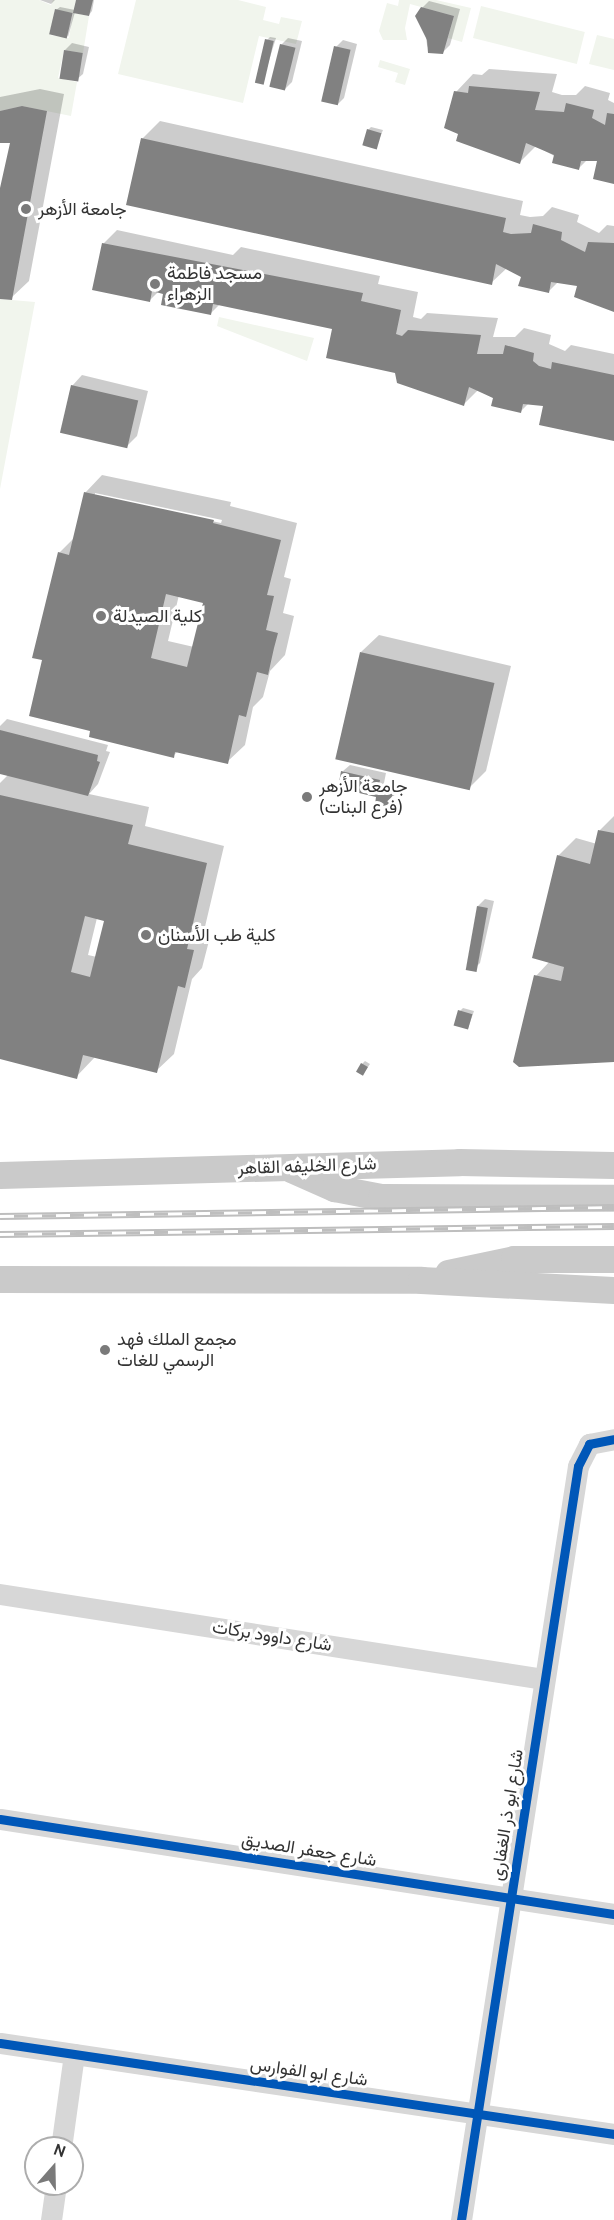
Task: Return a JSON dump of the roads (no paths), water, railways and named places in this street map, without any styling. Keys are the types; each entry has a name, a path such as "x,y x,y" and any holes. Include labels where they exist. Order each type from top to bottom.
{"main road":[{"name":"شارع الخليفه القاهر","path":"0,1175 459,1162 614,1165"},
{"path":"287,1167 334,1188 381,1197 614,1198"},
{"path":"421,1280 514,1259 614,1259"},
{"path":"0,1279 421,1280 614,1290"}],"street":[{"name":"شارع ابو ذر الغفارى","path":"462,2220 580,1456 596,1440 614,1440"},
{"name":"شارع داوود بركات","path":"0,1594 544,1679"},
{"name":"شارع جعفر الصديق","path":"0,1819 614,1914"},
{"name":"شارع ابو الفوارس","path":"0,2043 614,2134"},
{"path":"62,2136 74,2054"},
{"path":"51,2220 54,2196"}],"railway":[{"path":"0,1216 614,1207"},
{"path":"0,1234 614,1226"}],"place":[{"name":"جامعة الأزهر","path":"26,209"},
{"name":"مسجد فاطمة الزهراء","path":"155,284"},
{"name":"كلية الصيدلة","path":"101,616"},
{"name":"جامعة الأزهر (فرع البنات)","path":"307,797"},
{"name":"كلية طب الأسنان","path":"146,935"},
{"name":"مجمع الملك فهد الرسمي للغات","path":"105,1350"}]}
